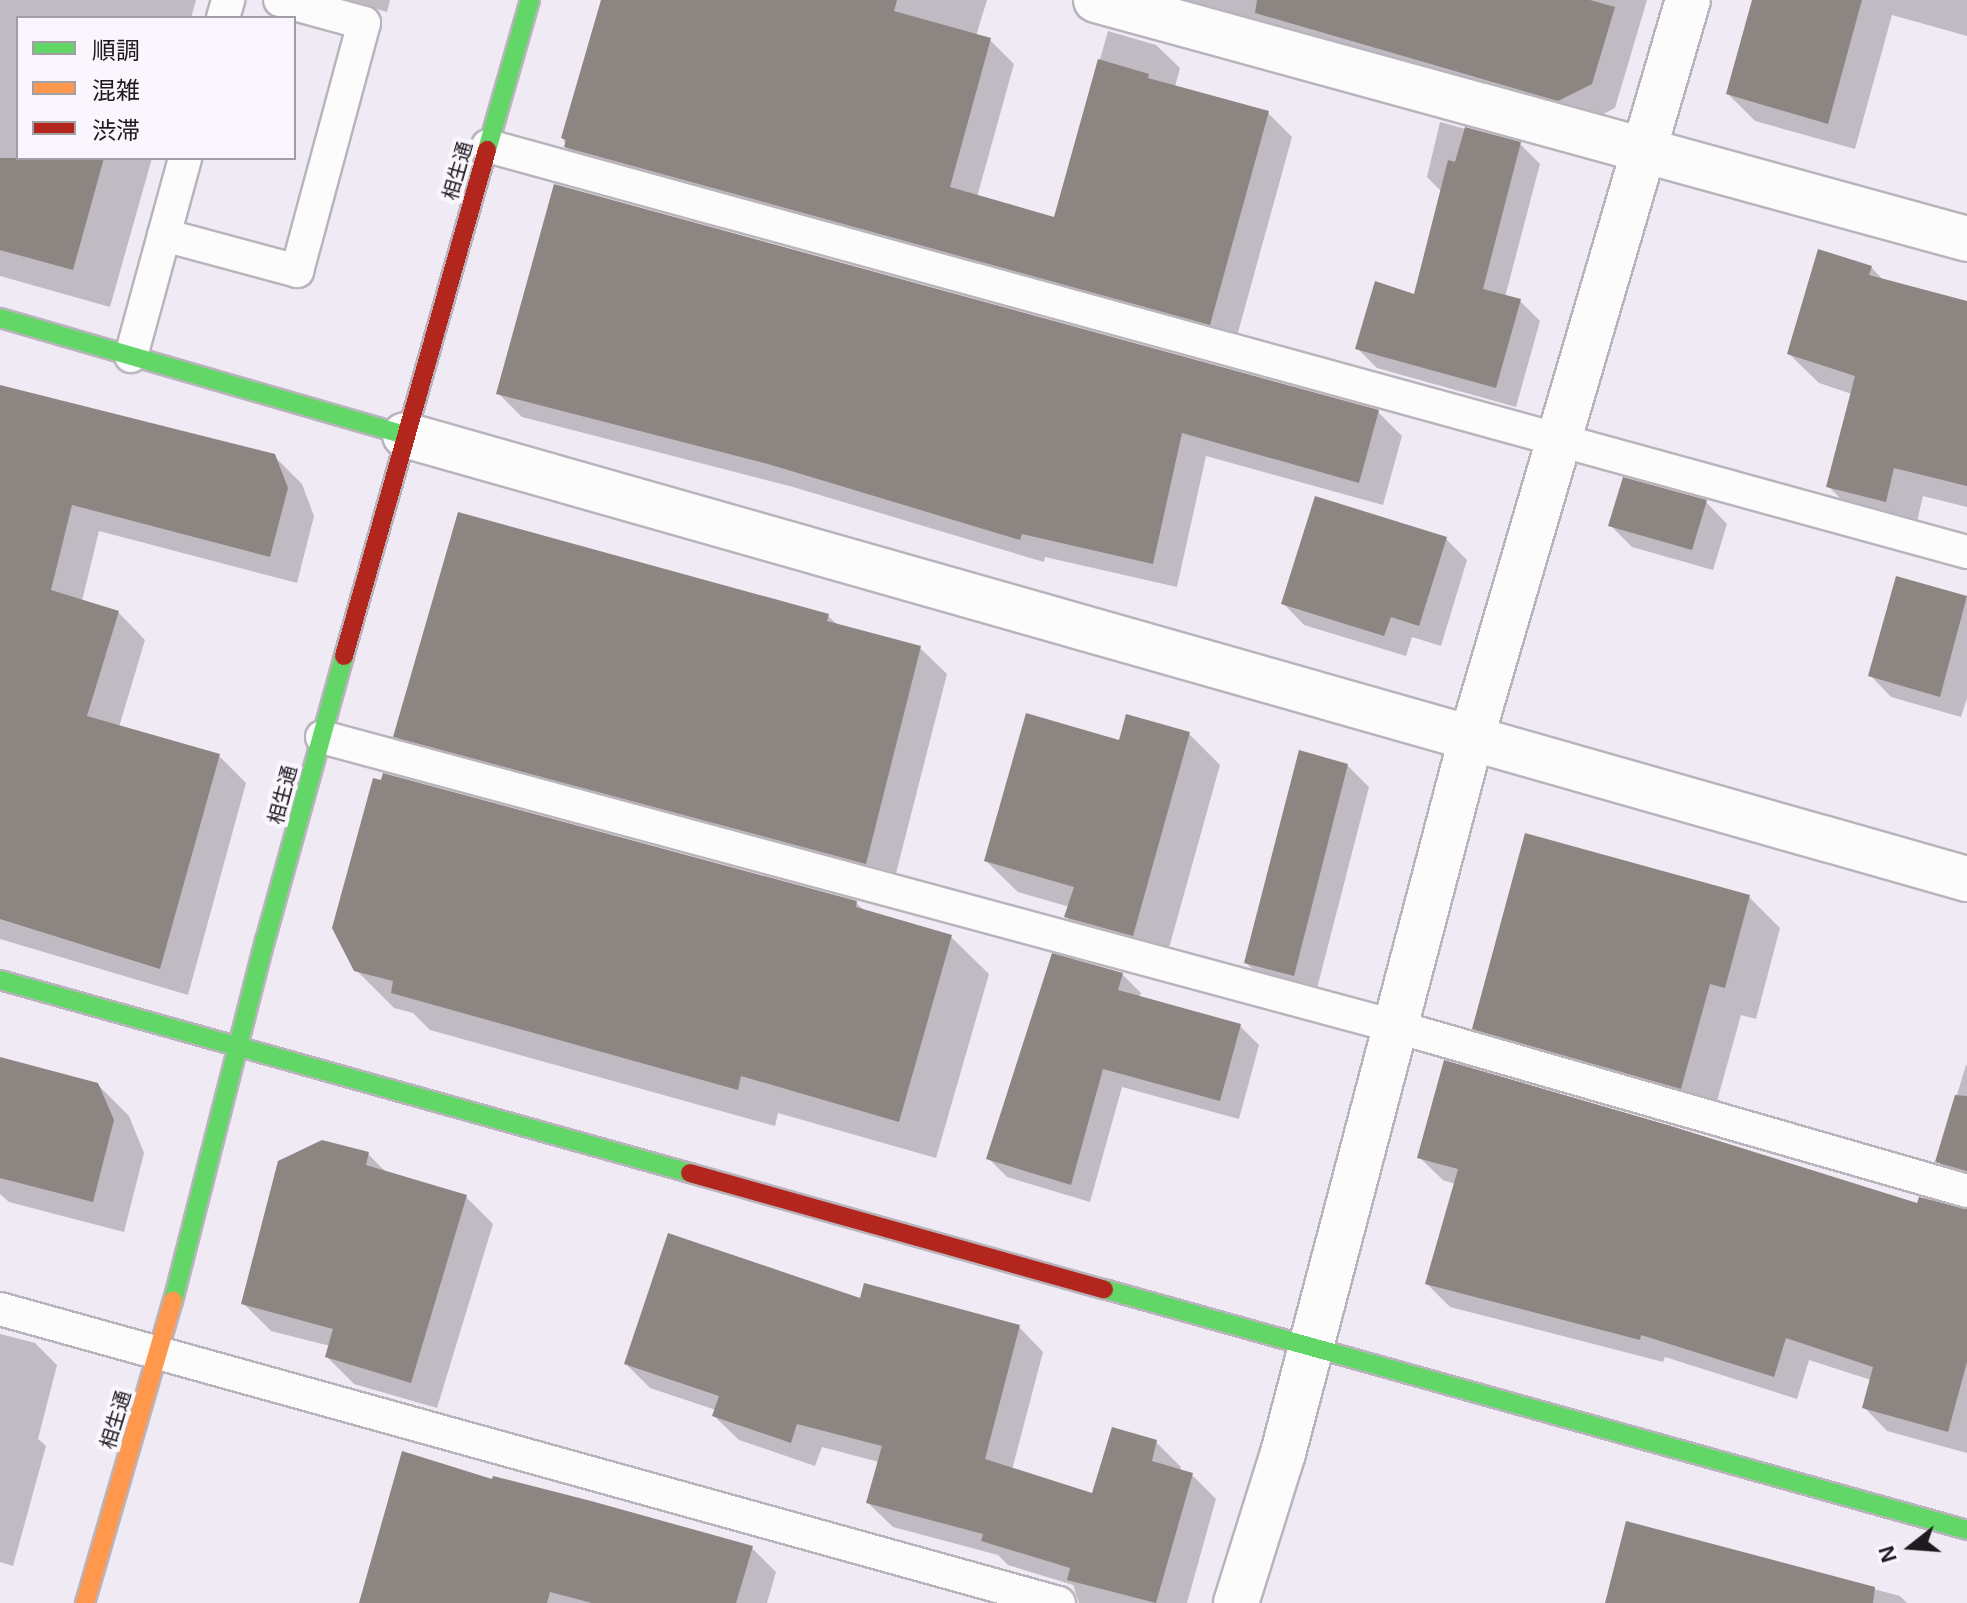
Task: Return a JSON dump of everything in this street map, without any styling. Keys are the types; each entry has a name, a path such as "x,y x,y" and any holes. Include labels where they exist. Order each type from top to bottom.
{"street":[{"name":"相生通","path":"85,1603 160,1351 237,1045 405,435 530,0"},
{"path":"1096,0 1170,10 1645,151 1967,239"},
{"path":"1236,1603 1283,1453 1471,739 1688,0"},
{"path":"0,318 1967,879"},
{"path":"0,980 1967,1530"}],"lane":[{"path":"164,235 297,271 364,23 280,0"},
{"path":"488,146 1967,552"},
{"path":"131,356 184,160"},
{"path":"322,737 1394,1026 1967,1191"},
{"path":"0,1309 1059,1603"}],"building":[{"path":"601,0 897,0 894,11 991,38 950,187 1054,217 1098,59 1149,74 1148,78 1269,111 1210,325 564,147 566,140 561,138"},
{"path":"1257,0 1590,0 1615,7 1592,84 1558,101 1255,13"},
{"path":"1752,0 1862,0 1828,124 1726,94"},
{"path":"1465,127 1521,142 1483,289 1521,299 1496,388 1355,349 1375,281 1414,294 1448,160 1455,162"},
{"path":"0,158 103,160 73,270 0,250"},
{"path":"554,184 1379,410 1359,483 1182,433 1153,564 1022,534 1020,540 768,464 496,394"},
{"path":"1818,249 1872,266 1869,275 1967,301 1967,486 1894,468 1886,502 1826,487 1855,376 1787,354"},
{"path":"0,385 275,454 288,488 270,557 72,505 51,590 119,611 87,716 220,754 160,969 0,919"},
{"path":"1623,477 1707,500 1692,550 1608,526"},
{"path":"1315,496 1447,537 1419,626 1391,617 1384,636 1281,604"},
{"path":"458,512 829,614 827,621 921,646 866,864 393,737"},
{"path":"1896,576 1967,596 1940,697 1868,676"},
{"path":"1026,713 1119,740 1126,714 1190,732 1133,936 1064,917 1074,887 984,861"},
{"path":"1299,750 1348,764 1294,976 1244,963"},
{"path":"383,773 857,901 856,907 952,935 899,1122 741,1076 738,1090 391,993 393,981 354,971 332,928 373,778 381,780"},
{"path":"1525,833 1750,895 1725,988 1710,984 1681,1089 1472,1029"},
{"path":"1052,953 1123,973 1118,990 1241,1024 1220,1101 1103,1069 1071,1185 986,1159"},
{"path":"0,1057 98,1083 114,1120 93,1202 0,1178"},
{"path":"1444,1060 1671,1126 1917,1203 1919,1197 1967,1209 1967,1362 1948,1432 1862,1408 1873,1367 1786,1338 1774,1377 1641,1335 1640,1340 1425,1284 1458,1169 1417,1158"},
{"path":"1955,1095 1967,1096 1967,1171 1935,1162"},
{"path":"322,1140 369,1152 366,1165 467,1195 411,1383 325,1357 333,1329 241,1304 278,1161"},
{"path":"668,1233 860,1298 864,1283 1020,1325 985,1459 1092,1493 1112,1427 1157,1440 1152,1461 1193,1473 1156,1603 1067,1580 1070,1568 981,1541 983,1534 866,1503 882,1446 797,1424 791,1443 712,1416 719,1396 624,1364"},
{"path":"402,1451 492,1479 493,1476 591,1501 753,1546 736,1603 592,1603 550,1592 547,1603 359,1603"},
{"path":"1626,1521 1875,1587 1873,1603 1605,1603"}],"traffic: fast":[{"path":"487,150 530,0"},
{"path":"0,318 405,435"},
{"path":"173,1301 265,941 344,656"},
{"path":"0,980 690,1173"},
{"path":"1104,1289 1967,1530"}],"traffic: slow":[{"path":"85,1603 173,1301"}],"traffic: jam":[{"path":"344,656 487,150"},
{"path":"690,1173 1104,1289"}]}
